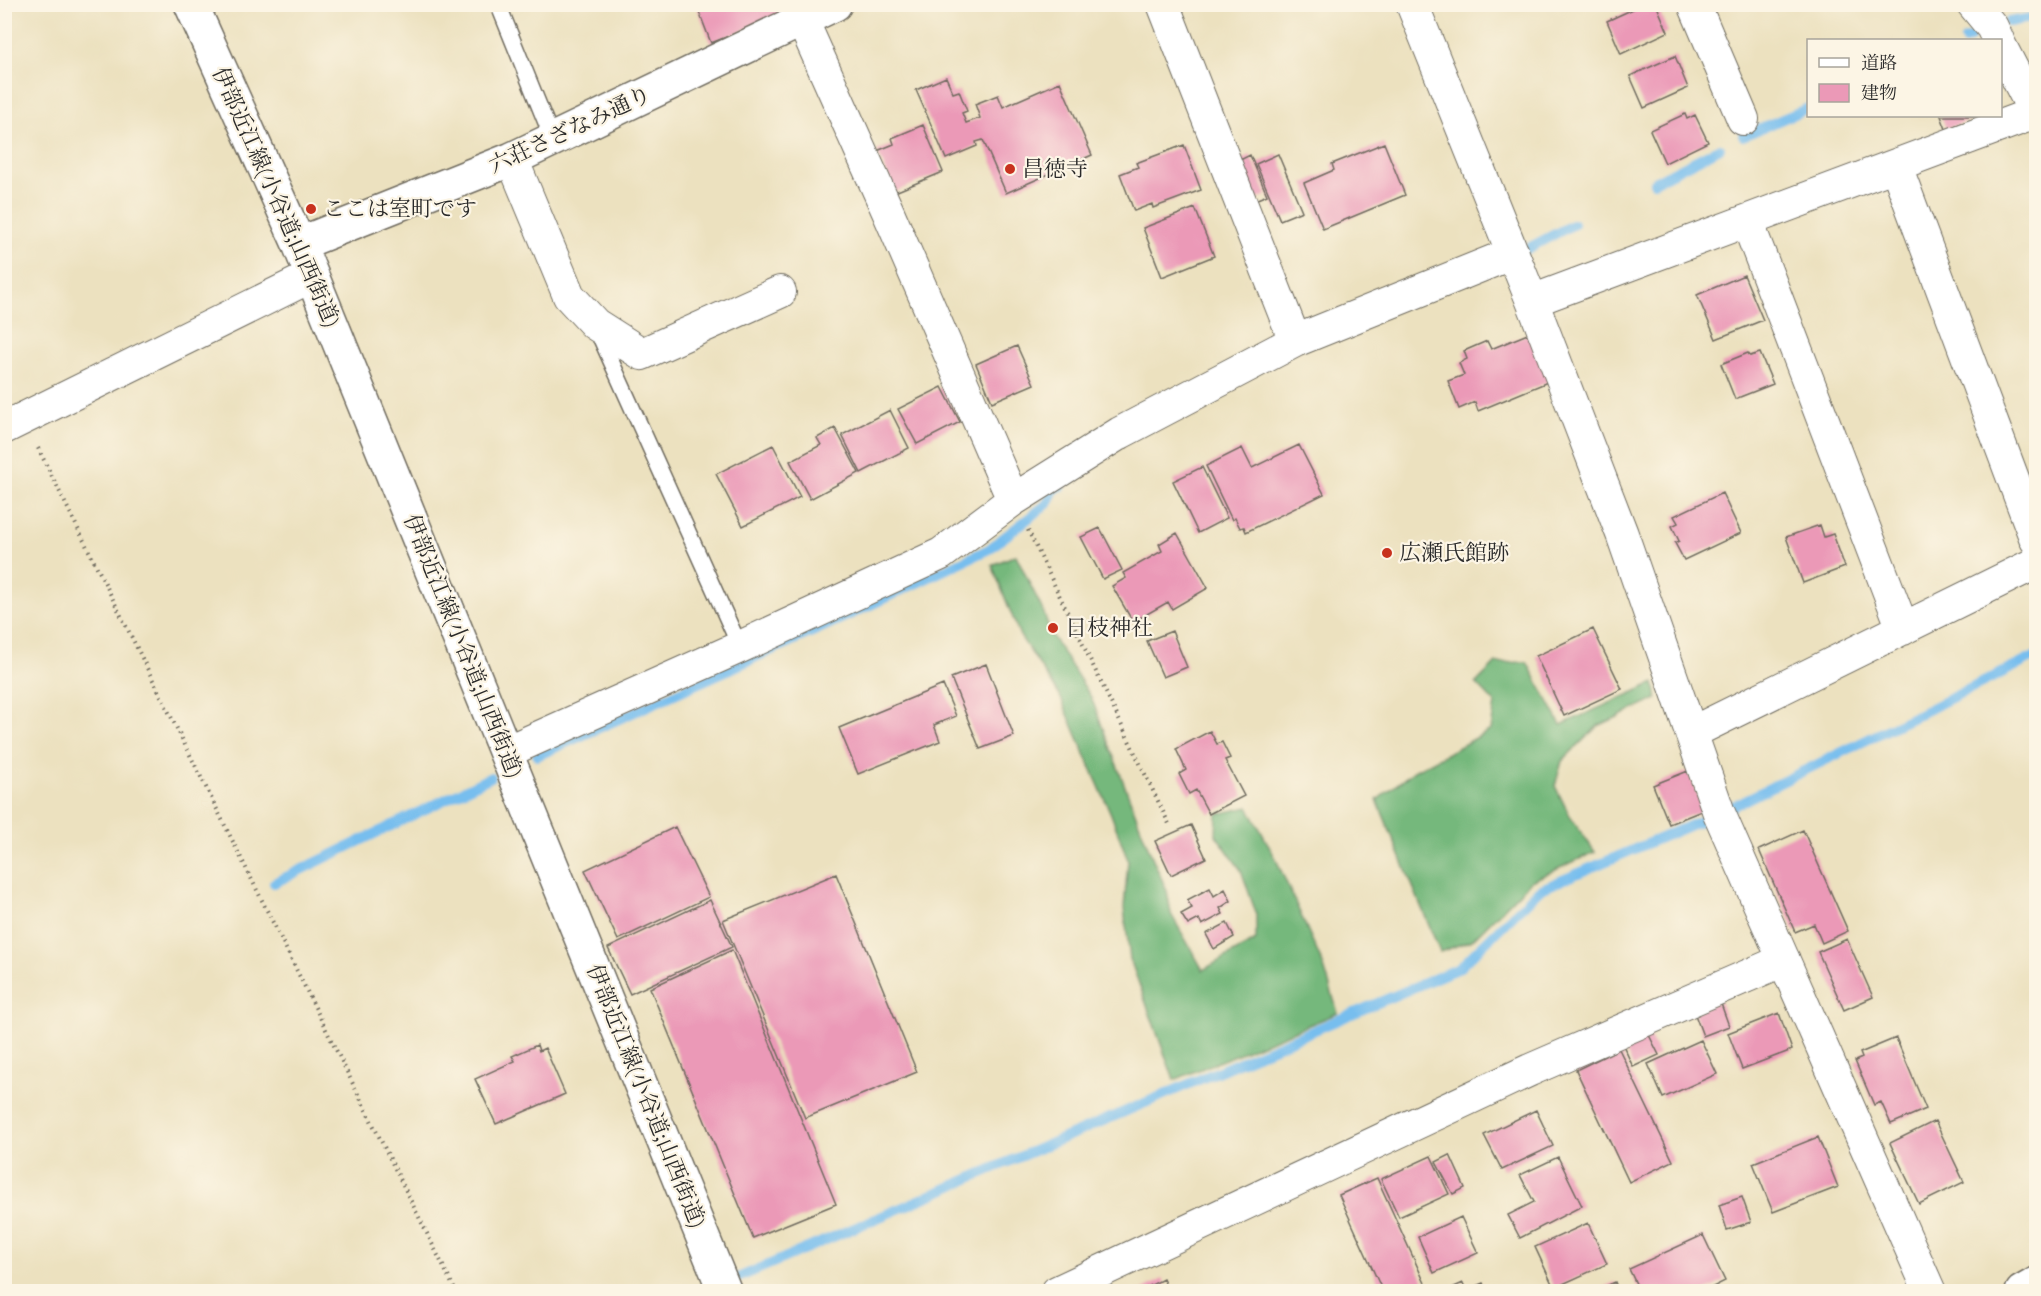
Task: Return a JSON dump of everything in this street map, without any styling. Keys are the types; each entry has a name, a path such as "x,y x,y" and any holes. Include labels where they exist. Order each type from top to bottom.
{"main road":[{"name":"伊部近江線(小谷道;山西街道)","path":"191,4 299,244 725,1292"},
{"name":"六荘さざなみ通り","path":"299,244 512,159 798,13 835,4"},
{"path":"2022,1292 2037,1284"}],"street":[{"path":"1163,4 1294,341"},
{"path":"1412,4 1513,253 1622,534 1719,813 1930,1292"},
{"path":"1694,4 1743,119"},
{"path":"1973,4 1992,27 1998,39"},
{"path":"798,13 889,214 1019,513"},
{"path":"1532,301 2036,114 2002,47"},
{"path":"512,159 569,296 595,324 642,354 780,292"},
{"path":"1896,166 2037,540"},
{"path":"1747,221 1903,629"},
{"path":"506,752 941,554 1019,513 1120,433 1294,341 1513,253"},
{"path":"14,423 312,276"},
{"path":"1691,733 2037,563"},
{"path":"1057,1292 1530,1070 1784,960"}],"lane":[{"path":"498,4 553,140"},
{"path":"595,324 740,647"}],"path":[{"path":"14,423 456,1292"},
{"path":"1019,513 1170,826"}],"green space":[{"path":"1016,555 1043,611 1052,636 1091,697 1167,891 1171,914 1203,970 1256,940 1256,913 1241,870 1216,835 1217,814 1248,807 1275,857 1324,967 1338,1013 1174,1080 1130,959 1124,908 1128,860 1111,814 1060,696 1020,636 992,565"},
{"path":"1527,662 1561,725 1654,683 1657,699 1598,726 1562,761 1555,786 1571,818 1595,852 1531,881 1472,940 1440,952 1377,800 1414,771 1491,730 1495,703 1476,683 1496,663"}],"building":[{"path":"696,4 778,4 782,15 711,43"},
{"path":"1644,4 1656,4 1668,32 1621,54 1607,21"},
{"path":"1675,56 1688,88 1644,108 1630,76"},
{"path":"946,77 953,93 959,91 967,111 962,113 966,123 980,118 975,104 998,95 1003,107 1060,82 1092,155 1006,193 983,140 976,142 977,146 946,159 916,90"},
{"path":"1685,114 1687,119 1695,115 1708,142 1665,163 1650,130"},
{"path":"1941,117 1978,117 1946,129"},
{"path":"923,125 943,172 895,192 877,151 894,144 892,138"},
{"path":"1384,143 1405,195 1323,229 1304,183 1334,170 1332,164"},
{"path":"1184,145 1201,190 1153,208 1152,204 1134,211 1120,174 1138,167 1136,163"},
{"path":"1278,154 1302,211 1280,220 1256,164"},
{"path":"1250,155 1267,195 1250,202 1234,163"},
{"path":"1195,208 1214,256 1162,277 1143,228"},
{"path":"1744,275 1763,320 1716,339 1697,295"},
{"path":"1530,333 1550,381 1478,411 1475,402 1459,409 1448,381 1464,375 1459,363 1467,359 1464,351 1487,341 1491,349"},
{"path":"1017,346 1034,384 992,402 976,364"},
{"path":"1748,353 1750,356 1760,353 1773,384 1735,399 1721,364"},
{"path":"942,387 960,422 917,444 898,409"},
{"path":"890,410 909,448 861,473 842,435"},
{"path":"835,428 859,473 810,499 790,461 821,445 817,438"},
{"path":"773,445 800,497 743,526 716,474"},
{"path":"1299,445 1324,494 1246,532 1244,527 1240,528 1235,518 1232,520 1206,466 1242,448 1252,468"},
{"path":"1202,467 1227,518 1198,533 1173,481"},
{"path":"1722,493 1741,533 1684,560 1675,543 1679,541 1672,526 1678,523 1674,516"},
{"path":"1820,525 1824,537 1833,534 1845,567 1803,583 1786,537"},
{"path":"1100,528 1122,570 1103,579 1081,537"},
{"path":"1177,533 1208,588 1172,609 1168,602 1133,622 1112,586 1126,578 1123,573 1162,551 1159,544"},
{"path":"1593,629 1622,689 1564,716 1536,656"},
{"path":"1172,631 1187,667 1163,677 1147,641"},
{"path":"986,664 1014,736 980,749 951,678"},
{"path":"943,685 956,716 934,725 940,741 858,774 839,728"},
{"path":"1210,731 1217,744 1222,742 1230,758 1225,760 1244,796 1209,814 1196,790 1189,794 1179,774 1186,770 1176,749"},
{"path":"1688,771 1704,810 1669,824 1653,785"},
{"path":"1191,825 1206,858 1171,875 1155,841"},
{"path":"675,827 709,897 618,940 585,870"},
{"path":"1803,830 1848,931 1822,943 1814,924 1795,932 1759,850"},
{"path":"836,874 917,1072 805,1118 723,920"},
{"path":"1210,888 1214,896 1225,889 1231,901 1220,908 1223,914 1202,925 1199,919 1188,925 1181,914 1192,908 1187,900"},
{"path":"710,900 732,947 630,994 608,948"},
{"path":"1227,923 1234,937 1214,949 1206,934"},
{"path":"1847,939 1873,997 1844,1010 1818,952"},
{"path":"732,950 836,1204 753,1238 650,988"},
{"path":"1720,1001 1729,1026 1703,1036 1694,1012"},
{"path":"1779,1013 1792,1050 1742,1069 1728,1033"},
{"path":"1648,1033 1659,1055 1633,1067 1623,1045"},
{"path":"1896,1038 1926,1109 1891,1124 1881,1102 1874,1105 1855,1061 1862,1058 1860,1053"},
{"path":"1701,1040 1717,1074 1663,1098 1648,1064"},
{"path":"537,1045 539,1051 545,1048 565,1094 496,1124 475,1079 515,1061 512,1056"},
{"path":"1619,1049 1673,1161 1629,1182 1576,1070"},
{"path":"1536,1110 1553,1146 1502,1170 1484,1135"},
{"path":"1935,1121 1964,1182 1919,1204 1890,1143"},
{"path":"1818,1137 1838,1187 1773,1212 1753,1163"},
{"path":"1450,1155 1465,1188 1453,1194 1436,1162"},
{"path":"1431,1156 1449,1194 1399,1217 1381,1179"},
{"path":"1558,1157 1582,1206 1520,1238 1508,1215 1534,1202 1520,1175"},
{"path":"1377,1178 1429,1292 1383,1292 1339,1195"},
{"path":"1742,1197 1751,1222 1727,1230 1719,1205"},
{"path":"1461,1217 1478,1253 1434,1273 1418,1237"},
{"path":"1588,1223 1607,1264 1554,1288 1535,1247"},
{"path":"1703,1235 1725,1281 1703,1292 1640,1292 1629,1269"},
{"path":"1163,1279 1169,1292 1138,1292"},
{"path":"1615,1282 1619,1292 1593,1292"},
{"path":"1463,1283 1466,1290 1483,1283 1487,1292 1443,1292"}],"waterway":[{"path":"2009,22 2036,17"},
{"path":"1743,136 1807,108"},
{"path":"1654,182 1720,148"},
{"path":"1525,250 1574,224"},
{"path":"537,756 843,618 989,549 1047,504 1054,490 1061,486"},
{"path":"733,1280 1459,968 1539,890 1719,813 2036,656"},
{"path":"274,883 491,777"}],"place":[{"name":"昌徳寺","path":"1010,169"},
{"name":"ここは室町です","path":"311,209"},
{"name":"広瀬氏館跡","path":"1387,553"},
{"name":"日枝神社","path":"1053,628"}]}
